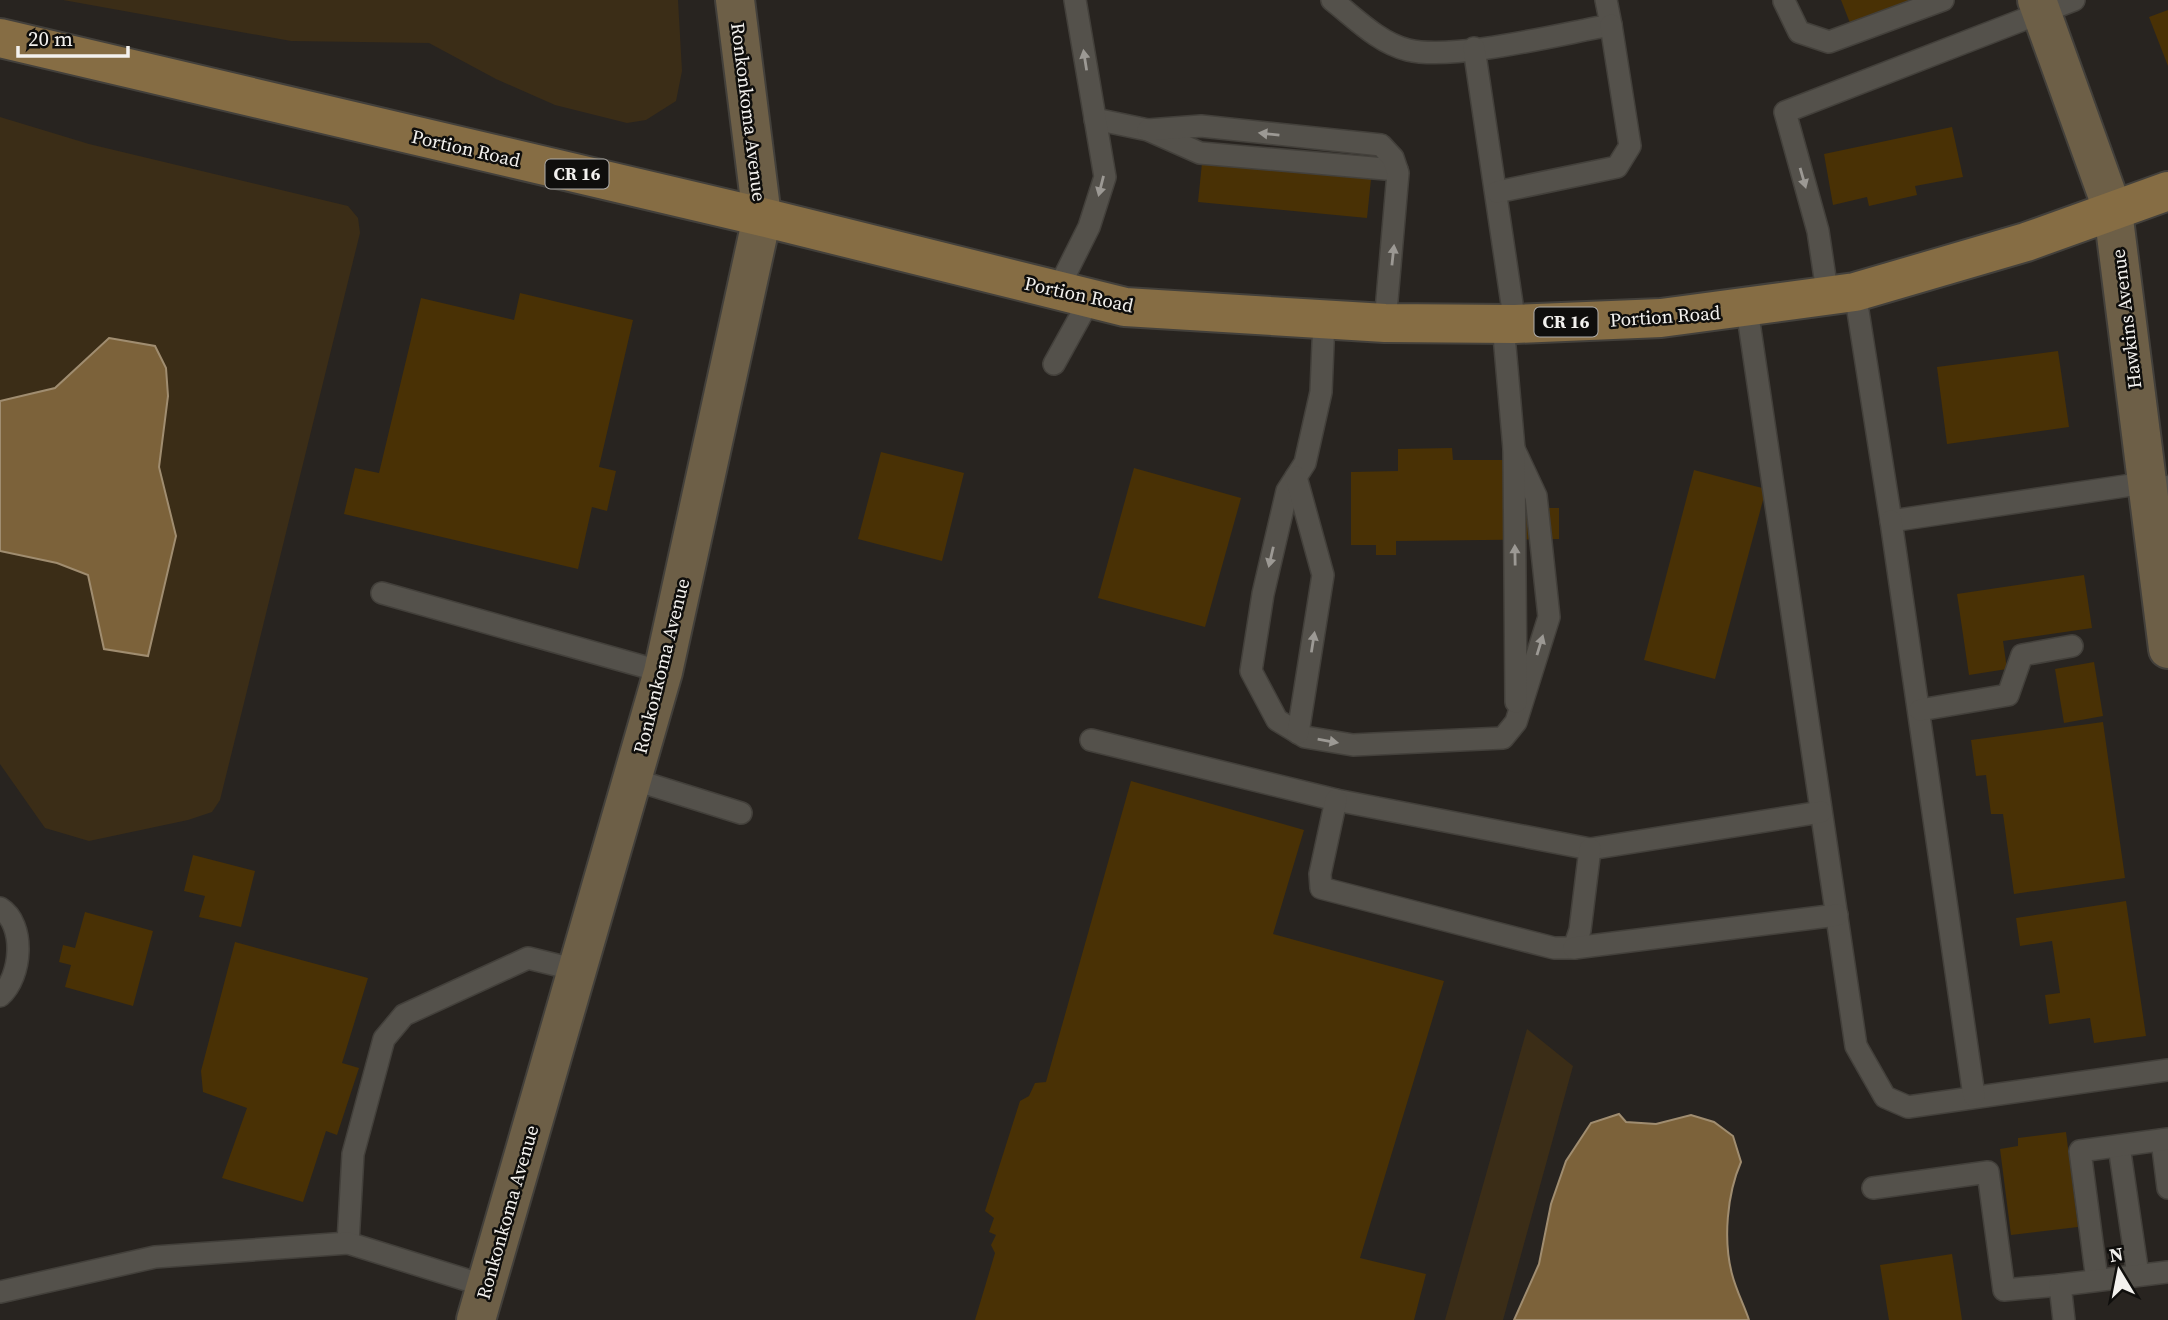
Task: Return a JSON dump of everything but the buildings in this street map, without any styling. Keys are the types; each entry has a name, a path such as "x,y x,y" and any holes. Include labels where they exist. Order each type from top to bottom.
{"main road":[{"name":"Portion Road","path":"0,38 762,217 1125,307 1385,323 1509,324 1661,318 1747,309 1842,295 2026,242 2168,191"}],"street":[{"name":"Ronkonkoma Avenue","path":"481,1303 663,672 762,217 735,0"},
{"name":"Hawkins Avenue","path":"2051,4 2113,211 2156,485 2168,649"}],"lane":[{"path":"1054,364 1104,177 1075,0"},
{"path":"1332,0 1384,40 1406,50 1436,55 1611,25"},
{"path":"1497,192 1617,167 1630,146 1606,0"},
{"path":"1784,1 1799,32 1829,41 1943,0"},
{"path":"1974,1096 1891,521 1842,295 1818,231 1785,113 2051,4"},
{"path":"1474,48 1497,192 1509,324 1514,449 1516,722"},
{"path":"1095,119 1148,130 1201,126 1381,145 1393,158 1397,170 1398,200 1385,323"},
{"path":"1747,309 1856,1045 1885,1097 1908,1107 2168,1070"},
{"path":"1324,320 1321,392 1305,463 1291,484 1263,594 1251,671 1277,720 1298,733 1353,745 1503,737 1516,722 1549,617 1536,496 1514,449"},
{"path":"1291,484 1324,575 1298,733"},
{"path":"1891,521 2156,485"},
{"path":"382,593 663,672"},
{"path":"1920,710 2008,695 2022,655 2072,646"},
{"path":"1091,740 1336,800 1590,849 1821,812"},
{"path":"632,779 741,813"},
{"path":"1336,800 1320,874 1321,888 1555,948 1836,915"},
{"path":"1574,947 1580,930 1590,849"},
{"path":"0,908 19,939 15,972 0,996"},
{"path":"348,1243 353,1154 384,1039 404,1015 528,958 577,970"},
{"path":"2098,1280 2080,1151 2165,1140 2168,1188"},
{"path":"2119,1146 2138,1275"},
{"path":"1873,1188 1988,1172 2004,1290 2168,1272"},
{"path":"0,1292 155,1257 348,1243 481,1303"},
{"path":"2060,1284 2064,1320"}],"shaded area":[{"path":"63,0 678,0 682,71 676,101 646,120 627,123 555,105 496,79 429,43 291,41"},
{"path":"0,117 89,144 348,206 358,218 360,233 220,800 212,812 188,820 89,841 45,828 0,764 0,551 57,563 88,575 104,648 176,536 159,467 166,408 166,380 155,346 109,338 55,388 0,401"},
{"path":"109,338 155,346 166,368 168,396 159,467 176,536 148,656 104,649 88,575 57,563 0,551 0,401 55,388"},
{"path":"1527,1029 1573,1066 1503,1320 1445,1320"},
{"path":"1619,1114 1626,1122 1656,1124 1691,1115 1714,1122 1733,1136 1741,1162 1732,1188 1728,1217 1729,1261 1749,1320 1514,1320 1539,1264 1551,1204 1566,1161 1591,1123"}]}
